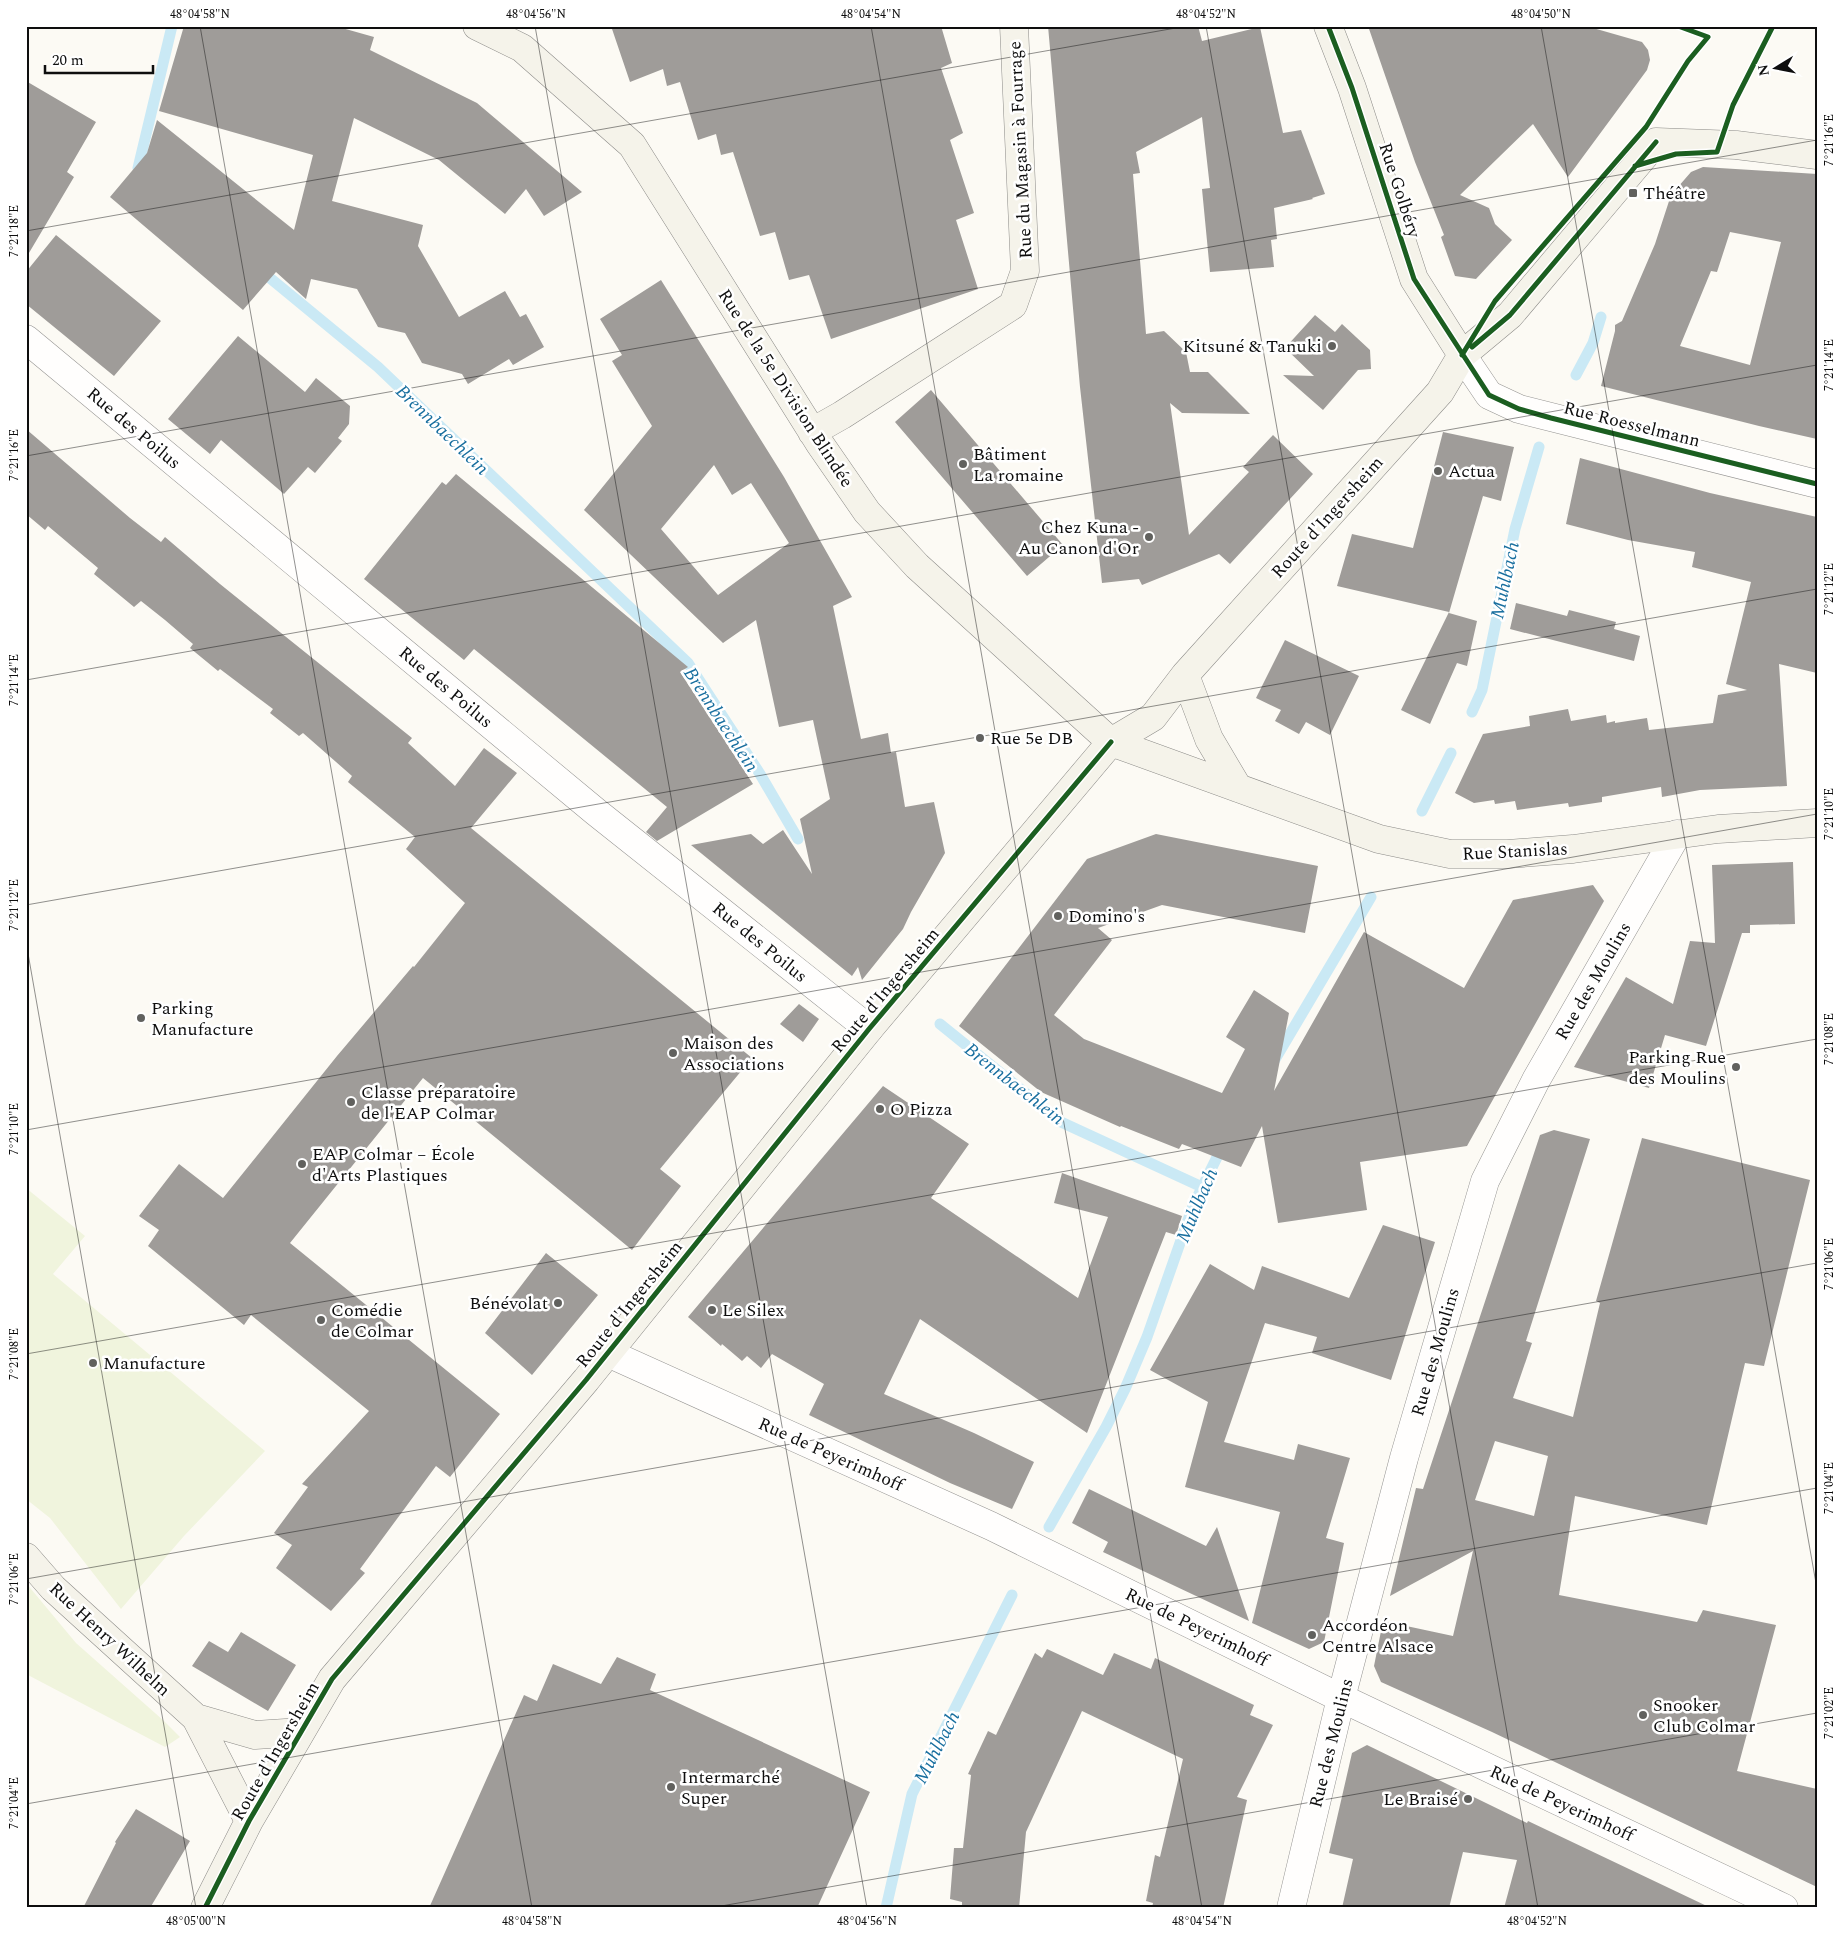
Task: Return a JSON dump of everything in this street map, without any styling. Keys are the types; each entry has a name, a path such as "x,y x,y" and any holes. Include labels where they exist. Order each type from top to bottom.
{"main road":[{"name":"Rue de la 5e Division Blindée","path":"477,26 522,48 632,145 812,432 867,512 917,566 1111,742"},
{"name":"Rue du Magasin à Fourrage","path":"812,432 842,415 1013,305 1025,271 1014,26"},
{"name":"Rue Golbéry","path":"1328,26 1352,88 1414,279 1462,355"},
{"name":"Route d'Ingersheim","path":"205,1908 249,1821 332,1679 608,1353 869,1030 1111,742 1153,717 1184,675 1440,392 1462,355 1510,315 1656,142 1736,145 1817,155"},
{"path":"1184,675 1209,739 1238,788"},
{"name":"Rue Stanislas","path":"1111,742 1380,839 1450,854 1508,854 1573,849 1718,829 1817,823"},
{"name":"Rue Henry Wilhelm","path":"26,1557 53,1588 196,1718 249,1821"},
{"name":"Rue Henry Wilhelm","path":"196,1718 255,1735 302,1732"}],"street":[{"name":"Rue des Poilus","path":"26,339 596,812 869,1030"},
{"name":"Rue Roesselmann","path":"1462,355 1490,395 1519,409 1817,484"},
{"name":"Rue des Moulins","path":"1291,1908 1341,1698 1404,1458 1484,1181 1536,1080 1677,834"},
{"name":"Rue de Peyerimhoff","path":"608,1353 991,1526 1341,1698 1784,1908"}],"green space":[{"name":"Manufacture","path":"26,1188 85,1236 53,1274 265,1451 184,1536 121,1609 50,1518 26,1499"},
{"path":"26,1583 76,1643 180,1737 165,1747 26,1674"}],"building":[{"path":"184,26 335,26 374,37 370,50 477,103 582,192 544,216 526,189 505,214 439,160 354,118 332,201 423,225 418,246 459,317 505,291 520,317 526,314 544,347 513,365 509,359 468,384 462,374 422,363 405,333 378,327 357,289 311,279 306,299 276,272 243,310 110,197 147,153 157,120 294,230 313,155 159,111"},
{"path":"611,26 941,26 952,63 941,68 963,133 950,140 974,213 956,220 978,289 831,339 809,275 789,280 775,232 760,236 733,152 721,155 716,134 698,140 680,82 667,86 663,69 630,82"},
{"path":"1048,26 1198,26 1202,41 1260,27 1283,133 1301,130 1325,194 1313,199 1274,208 1277,239 1271,240 1274,267 1210,272 1202,189 1210,188 1202,117 1136,152 1140,173 1133,174 1146,334 1164,331 1186,352 1190,372 1208,372 1250,414 1182,413 1170,403 1189,535 1249,472 1243,467 1273,435 1313,474 1230,564 1219,554 1142,585 1139,579 1102,583 1080,387"},
{"path":"1368,26 1586,26 1642,42 1648,50 1650,60 1647,70 1568,177 1533,124 1460,195 1489,208 1495,224 1512,240 1476,279 1455,276 1441,237 1444,235 1415,162"},
{"path":"26,81 96,122 67,172 74,177 26,258"},
{"path":"1703,167 1817,174 1817,439 1601,386 1615,325 1622,321 1655,244 1671,195 1691,172","holes":["1730,232 1781,242 1750,365 1680,346 1711,271 1717,272"]},
{"path":"56,235 161,321 114,376 26,304 26,272"},
{"path":"661,280 784,477 852,597 833,606 861,739 888,733 891,753 896,752 905,807 934,802 945,853 903,929 862,980 858,967 852,976 691,845 751,834 763,844 783,830 812,874 800,819 830,799 813,720 779,727 756,620 723,643 584,510 652,426 612,361 622,355 600,319","holes":["714,465 732,495 751,483 789,543 718,595 661,529"]},
{"path":"1315,315 1335,332 1342,324 1370,350 1371,369 1358,370 1323,410 1283,375 1314,376 1285,348"},
{"path":"238,336 305,392 316,378 350,406 349,424 338,438 342,441 315,473 308,467 284,494 221,440 210,454 168,419"},
{"name":"Bâtiment La romaine","path":"931,390 1063,545 1027,576 895,422"},
{"path":"26,429 130,518 161,542 165,537 220,584 412,738 408,743 455,786 484,748 517,773 471,828 752,1058 660,1169 681,1186 632,1250 423,1078 290,1243 500,1414 450,1477 436,1466 360,1569 365,1573 331,1611 276,1568 292,1545 274,1533 308,1487 302,1484 369,1411 251,1315 244,1325 148,1246 159,1230 139,1216 179,1164 223,1198 337,1056 414,967 465,903 406,849 415,837 348,782 352,776 303,733 299,736 270,713 273,709 220,669 218,671 190,648 193,644 141,601 134,607 94,574 98,568 48,526 45,530 26,514"},
{"path":"1443,432 1514,447 1501,501 1483,496 1449,613 1477,621 1467,666 1457,663 1430,724 1401,710 1449,612 1337,586 1352,534 1413,548"},
{"path":"1580,458 1710,493 1817,517 1817,673 1779,664 1787,786 1700,790 1662,797 1661,787 1602,797 1602,802 1569,807 1568,803 1517,810 1515,801 1495,804 1494,800 1474,803 1455,793 1483,734 1530,726 1529,716 1568,709 1571,721 1606,715 1607,723 1647,718 1649,730 1713,723 1718,695 1747,690 1726,684 1751,582 1692,567 1695,552 1628,540 1566,524"},
{"path":"456,474 688,667 680,672 753,784 657,841 646,832 667,807 474,649 464,660 364,579 442,482 446,485"},
{"path":"1516,603 1567,616 1569,610 1616,622 1614,629 1640,636 1634,661 1510,629"},
{"path":"1285,640 1359,676 1330,735 1306,722 1299,734 1275,721 1281,710 1256,698"},
{"path":"1156,834 1318,866 1305,933 1162,905 1098,928 1112,940 1054,1015 1084,1039 1222,1093 1245,1049 1226,1037 1254,990 1289,1013 1274,1091 1364,932 1464,988 1513,900 1593,885 1604,901 1467,1146 1360,1162 1367,1210 1278,1223 1262,1126 1241,1167 1182,1144 1179,1149 1120,1127 1041,1092 959,1026 1087,859"},
{"path":"1793,862 1795,924 1750,925 1750,933 1742,933 1706,1046 1665,1035 1649,1088 1574,1067 1626,977 1673,1004 1690,941 1715,943 1712,865"},
{"path":"799,1004 819,1019 803,1042 780,1024"},
{"path":"883,1086 969,1144 931,1198 1078,1298 1108,1217 1054,1203 1062,1173 1182,1216 1176,1235 1166,1232 1087,1433 920,1319 884,1394 974,1433 1034,1462 1012,1509 950,1483 809,1415 824,1384 772,1354 761,1368 747,1356 742,1361 722,1344 721,1346 688,1317"},
{"path":"1554,1130 1590,1139 1526,1341 1532,1343 1513,1398 1573,1417 1600,1303 1596,1301 1642,1138 1810,1180 1764,1366 1745,1363 1707,1525 1575,1496 1559,1595 1697,1622 1703,1610 1776,1625 1737,1771 1817,1789 1817,1887 1492,1732 1381,1682 1374,1666 1383,1621 1453,1636 1473,1551 1390,1596 1416,1488 1423,1489 1540,1135","holes":["1495,1441 1548,1456 1534,1516 1475,1500"]},
{"path":"1383,1225 1435,1242 1391,1380 1312,1353 1317,1337 1265,1323 1224,1442 1294,1460 1298,1444 1350,1458 1326,1538 1344,1543 1324,1642 1309,1649 1252,1623 1280,1512 1185,1487 1208,1402 1150,1370 1210,1264 1254,1290 1262,1266 1349,1298"},
{"path":"546,1253 598,1295 532,1375 485,1333"},
{"path":"1089,1489 1206,1546 1217,1527 1249,1621 1103,1552 1108,1542 1072,1523"},
{"path":"241,1632 296,1665 268,1711 192,1666 209,1641 228,1652"},
{"path":"1047,1649 1103,1675 1114,1653 1151,1669 1155,1658 1254,1705 1250,1715 1273,1725 1237,1797 1247,1800 1223,1908 1152,1908 1153,1903 1146,1901 1155,1855 1160,1857 1183,1759 1082,1711 1026,1832 1019,1908 962,1908 962,1902 950,1899 954,1848 963,1848 971,1775 968,1774 988,1731 996,1735 1035,1653 1042,1658"},
{"name":"Intermarché Super","path":"617,1657 656,1674 650,1690 870,1792 817,1908 429,1908 524,1695 537,1701 553,1664 601,1684"},
{"path":"1367,1745 1527,1823 1528,1821 1711,1908 1504,1908 1517,1860 1463,1852 1449,1908 1342,1908 1353,1859 1329,1853 1352,1753"},
{"path":"136,1809 190,1841 150,1908 83,1908 115,1842"}],"waterway":[{"name":"Brennbaechlein","path":"145,174 138,168 172,26"},
{"name":"Brennbaechlein","path":"259,269 378,367 688,663 760,774 798,839"},
{"name":"Muhlbach","path":"1576,375 1593,343 1601,317"},
{"name":"Muhlbach","path":"1472,712 1482,690 1515,529 1539,447"},
{"name":"Muhlbach","path":"1422,811 1451,753"},
{"name":"Muhlbach","path":"1274,1061 1371,897"},
{"name":"Brennbaechlein","path":"940,1024 1061,1122 1202,1187"},
{"name":"Muhlbach","path":"1049,1527 1106,1427 1125,1389 1147,1337 1193,1206 1223,1145"},
{"name":"Muhlbach","path":"886,1908 912,1794 1012,1595"}],"cycle path":[{"path":"1328,26 1352,88 1414,279 1489,395 1519,409 1551,418 1817,484"},
{"path":"1462,355 1495,301 1646,127 1688,61 1708,37 1678,26"},
{"path":"1635,166 1676,154 1717,152 1733,105 1773,26"},
{"path":"1472,347 1510,315 1656,142"},
{"path":"205,1908 249,1821 332,1679 586,1380 869,1029 1111,742"}],"place":[{"name":"Théâtre","path":"1633,193"},
{"name":"Kitsuné & Tanuki","path":"1332,346"},
{"name":"Bâtiment La romaine","path":"963,464"},
{"name":"Actua","path":"1438,471"},
{"name":"Chez Kuna - Au Canon d'Or","path":"1149,537"},
{"name":"Rue 5e DB","path":"980,738"},
{"name":"Domino's","path":"1058,916"},
{"name":"Parking Manufacture","path":"141,1018"},
{"name":"Maison des Associations","path":"673,1053"},
{"name":"Parking Rue des Moulins","path":"1736,1067"},
{"name":"Classe préparatoire de l'EAP Colmar","path":"351,1102"},
{"name":"O Pizza","path":"880,1109"},
{"name":"EAP Colmar – École d'Arts Plastiques","path":"302,1164"},
{"name":"Bénévolat","path":"558,1303"},
{"name":"Le Silex","path":"712,1310"},
{"name":"Comédie de Colmar","path":"321,1320"},
{"name":"Manufacture","path":"93,1363"},
{"name":"Accordéon Centre Alsace","path":"1312,1635"},
{"name":"Snooker Club Colmar","path":"1643,1715"},
{"name":"Intermarché Super","path":"671,1787"},
{"name":"Le Braisé","path":"1468,1799"}]}
